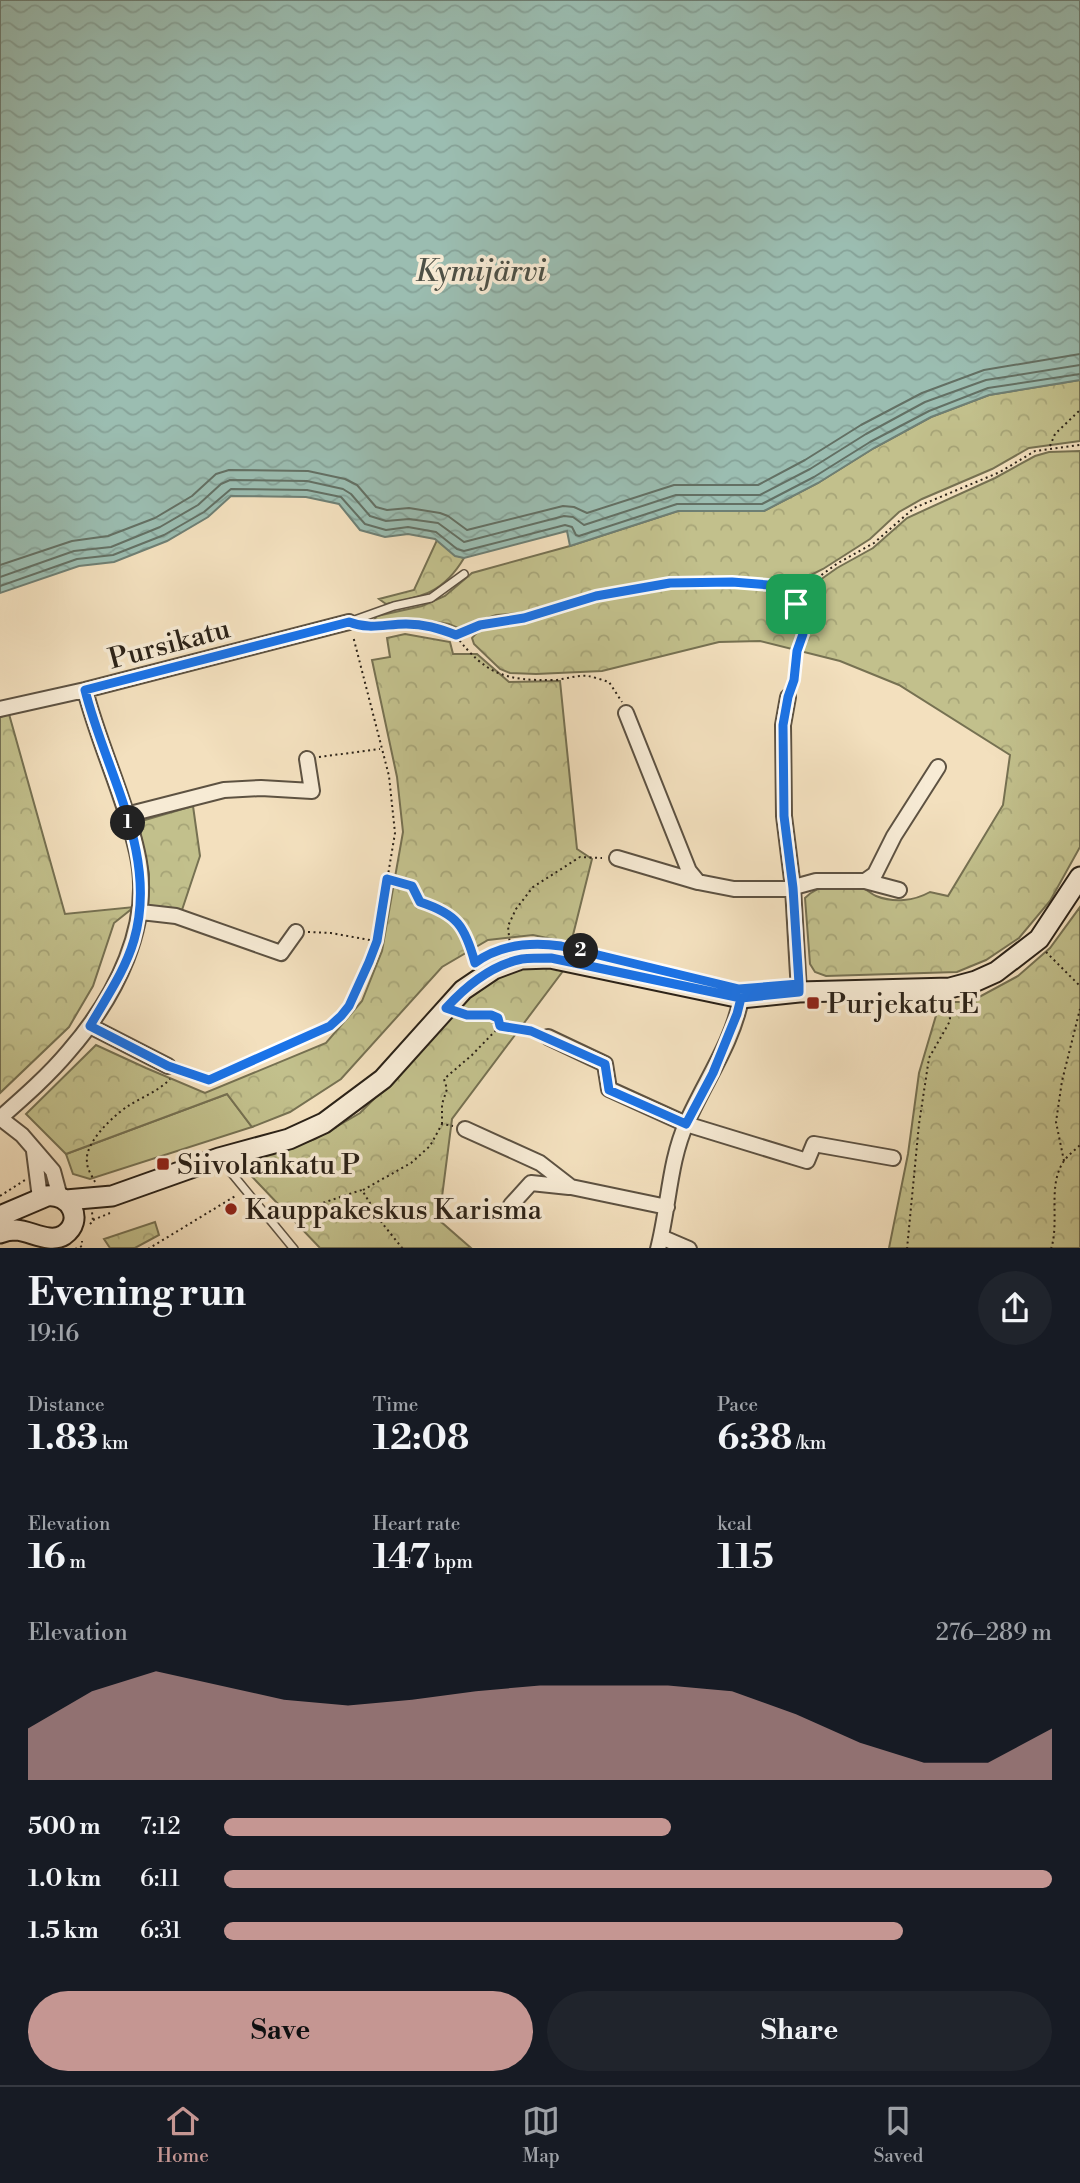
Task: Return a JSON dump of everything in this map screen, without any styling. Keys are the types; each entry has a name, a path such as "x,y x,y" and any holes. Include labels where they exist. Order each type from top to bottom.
{"street":[{"name":"Pursikatu","path":"0,709 85,690 349,622"},
{"path":"75,1240 73,1213 63,1198 53,1171 22,1135 0,1118 68,1053 90,1026 124,967 141,912 138,854 85,690"},
{"path":"788,697 783,725 784,816 793,888 799,992"},
{"path":"626,713 689,871 698,882"},
{"path":"126,815 224,790 261,788 312,791 307,759"},
{"path":"865,881 875,874 894,836 939,767"},
{"path":"617,858 698,882 734,889 793,888 816,881 865,881 899,890"},
{"path":"0,1216 53,1195 63,1198 104,1191 289,1139 324,1123 383,1080 463,990 494,969 521,959 551,958 741,998 799,992 950,988 976,981 1006,965 1039,939 1080,877"},
{"path":"141,912 176,916 281,953 296,932"},
{"path":"689,1248 660,1243 677,1154 686,1124 713,1073 741,998"},
{"path":"90,1026 172,1068"},
{"path":"548,1037 605,1064 609,1090 686,1124 807,1161 814,1144 893,1158"},
{"path":"465,1129 540,1163 571,1187"},
{"path":"34,1149 38,1200 33,1207 31,1220 37,1232 47,1241"},
{"path":"511,1205 531,1183 571,1187 667,1207"},
{"path":"75,1240 104,1191"},
{"path":"0,1233 13,1230 47,1241 58,1237 75,1240"}],"lane":[{"path":"349,622 394,606 431,598 464,574"},
{"path":"219,1158 294,1248"}],"path":[{"path":"1049,448 1055,434 1080,412"},
{"path":"456,635 480,625 524,618 596,596 670,583 732,582 794,587 816,579 874,543 914,508 1000,472 1035,451 1080,445"},
{"path":"788,697 803,634 803,622 796,604 794,587"},
{"path":"349,622 363,627 432,625 456,635 485,667 505,677 557,680 588,676 609,682 626,713"},
{"path":"104,1191 86,1164 87,1149 96,1136 125,1108 167,1082 172,1068 209,1080 330,1026 349,1006 377,941 396,833 389,776 349,622"},
{"path":"307,759 381,749"},
{"path":"519,946 510,947 508,926 516,909 533,887 580,857 617,858"},
{"path":"387,879 412,886 420,902 442,909 451,916 468,936 475,963"},
{"path":"296,932 331,933 377,941"},
{"path":"1042,947 1080,986"},
{"path":"907,1248 919,1124 929,1058 950,1021 950,998"},
{"path":"446,1008 467,1015 491,1015 498,1018 500,1026"},
{"path":"1064,1161 1056,1122 1062,1082 1080,1009"},
{"path":"500,1026 548,1037"},
{"path":"269,1218 304,1210 329,1199 362,1190 411,1163 430,1146 442,1124 442,1104 447,1089 444,1079 500,1026"},
{"path":"442,1124 465,1129"},
{"path":"1051,1248 1056,1219 1055,1190 1058,1174 1064,1161 1080,1145"},
{"path":"89,1187 104,1191"},
{"path":"362,1190 382,1223 403,1248"},
{"path":"148,1248 246,1191"}],"green space":[{"path":"1080,380 1080,441 1029,448 992,469 922,499 899,512 870,539 807,577 794,581 673,578 596,591 521,613 496,615 458,628 424,620 374,620 377,616 422,606 445,596 472,573 570,546 678,511 764,511 931,417 989,395"},
{"path":"1080,451 1080,847 1050,901 1019,938 986,960 957,972 826,976 815,972 810,964 805,898 817,889 839,885 866,889 876,896 890,900 911,899 930,892 948,896 1003,805 1010,755 899,685 840,661 760,641 719,642 602,671 536,674 510,673 500,669 474,644 472,638 493,625 537,619 591,601 650,590 701,587 803,592 837,568 873,548 907,518 995,478 1035,456 1049,452"},
{"path":"437,540 455,555 464,558 449,579 431,591 411,599 386,604 379,599 414,590"},
{"path":"405,634 450,642 453,654 477,654 509,682 560,681 577,849 592,859 571,943 533,935 488,940 442,967 341,1079 290,1112 252,1127 227,1094 66,1154 26,1114 96,1045 205,1093 326,1043 362,1001 382,951 403,832 397,777 372,660 390,657 387,638"},
{"path":"9,714 65,914 134,907 114,923 93,986 69,1027 0,1093 0,717"},
{"path":"193,806 200,856 182,910 148,908 149,874 138,822"},
{"path":"1080,907 1080,1248 889,1248 908,1154 919,1073 940,1002 970,1002 1018,976 1050,948"},
{"path":"526,967 566,967 452,1119 439,1220 471,1248 320,1248 240,1164 315,1139 360,1113 397,1076 462,1002 492,980"},
{"path":"227,1094 252,1127 90,1179 73,1174 66,1154"},
{"path":"155,1222 159,1235 135,1248 110,1248 104,1239"}],"water":[{"name":"Kymijärvi","path":"0,0 1080,0 1080,380 989,395 931,417 764,511 678,511 570,546 567,531 464,558 455,556 435,539 408,534 385,537 360,530 339,504 306,497 231,496 208,517 167,541 114,562 79,566 0,593"}],"place":[{"name":"Purjekatu E","path":"813,1003"},
{"name":"Siivolankatu P","path":"163,1164"},
{"name":"Kauppakeskus Karisma","path":"231,1209"}],"route":[{"path":"796,604 794,587 732,582 670,583 596,596 524,618 480,625 456,635 432,625 387,624 363,627 349,622 85,690 138,854 141,912 124,967 90,1026 168,1066 209,1080 330,1026 349,1006 369,962 377,941 387,879 412,886 420,902 442,909 451,916 468,936 475,963 484,956 510,947 538,943 561,946 739,989 799,984 799,992 741,998 713,1073 686,1124 609,1090 605,1064 548,1037 500,1026 498,1018 491,1015 467,1015 446,1008 463,990 494,969 521,959 551,958 741,998 755,997 799,992 799,984 793,888 784,816 783,725 794,680 797,651 803,634 803,622 796,604"}]}
